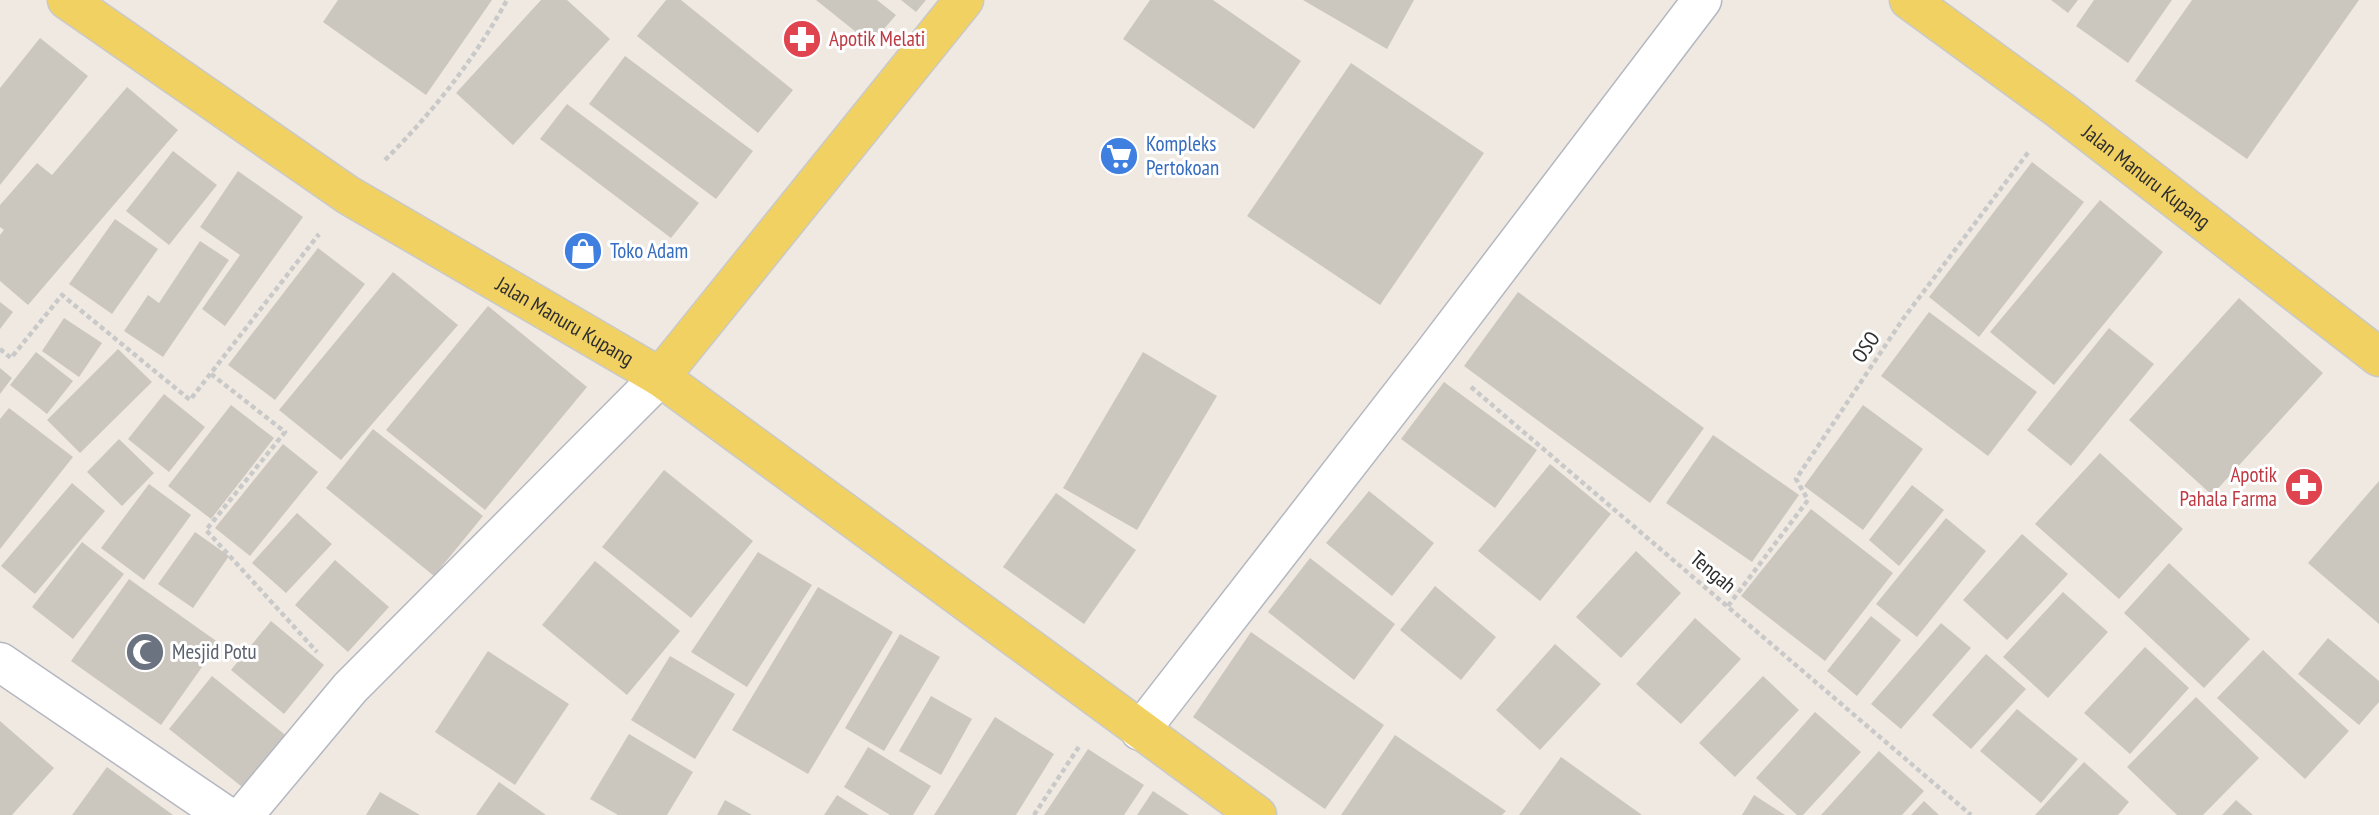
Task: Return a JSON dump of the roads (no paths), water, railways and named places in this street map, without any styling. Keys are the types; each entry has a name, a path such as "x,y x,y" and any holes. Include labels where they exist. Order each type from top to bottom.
{"main road":[{"name":"Jalan Manuru Kupang","path":"67,0 348,195 660,377 1257,815"},
{"path":"660,377 964,0"},
{"name":"Jalan Manuru Kupang","path":"1909,0 2060,110 2379,357"}],"street":[{"path":"1140,731 1433,354 1702,0"},
{"path":"244,815 350,688 660,377"},
{"path":"0,662 225,815"}],"place":[{"name":"Apotik Melati","path":"802,39"},
{"name":"Kompleks Pertokoan","path":"1119,156"},
{"name":"Toko Adam","path":"583,251"},
{"name":"Apotik Pahala Farma","path":"2304,487"},
{"name":"Mesjid Potu","path":"145,652"}]}
